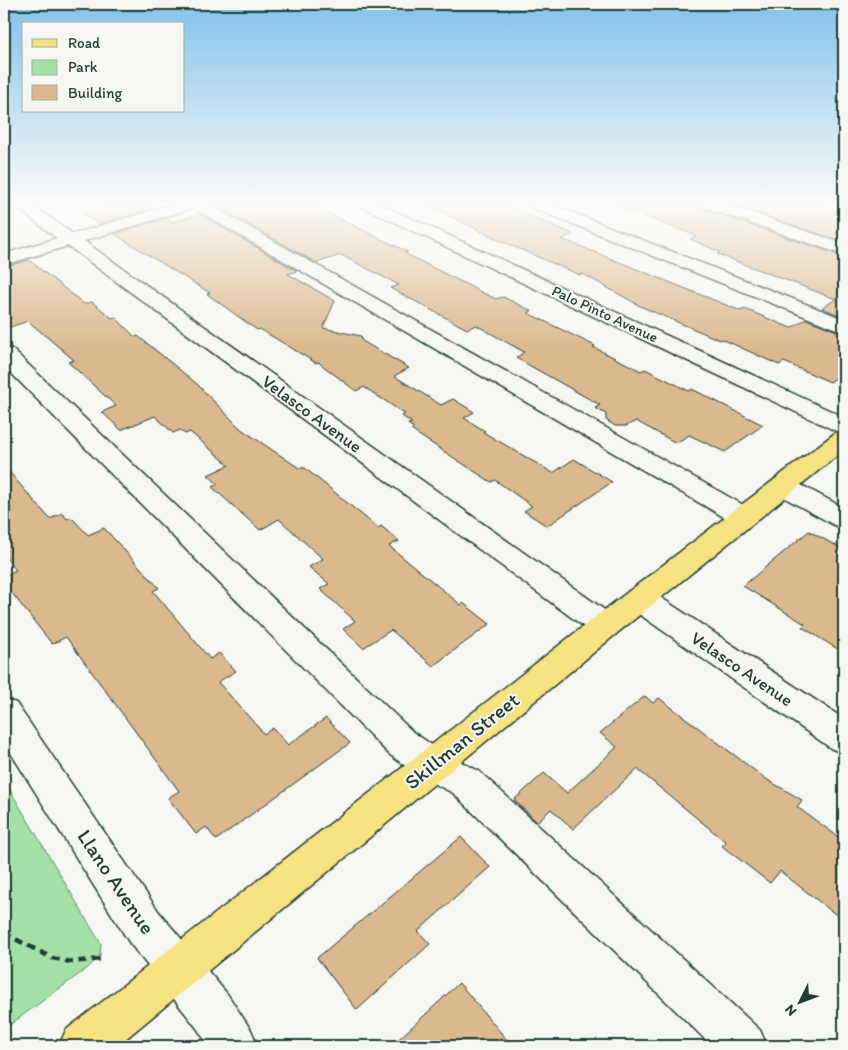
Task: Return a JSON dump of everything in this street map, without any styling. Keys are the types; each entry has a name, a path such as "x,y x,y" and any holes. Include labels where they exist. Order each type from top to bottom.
{"main road":[{"name":"Skillman Street","path":"82,1046 605,626 844,438"}],"street":[{"path":"4,260 31,252"},
{"name":"Velasco Avenue","path":"88,252 605,626"},
{"path":"280,252 744,517"},
{"name":"Palo Pinto Avenue","path":"471,252 844,426"},
{"path":"657,252 844,326"},
{"path":"4,354 401,743 432,765 466,782 744,1046"},
{"path":"783,486 844,518"},
{"name":"Velasco Avenue","path":"640,599 844,738"},
{"name":"Llano Avenue","path":"4,713 144,927 212,1011 235,1046"}],"path":[{"path":"4,933 52,958 70,962 102,959"}],"green space":[{"path":"4,780 101,944 100,956 89,967 4,1029"}],"building":[{"path":"143,252 264,252 297,271 288,274 335,301 323,328 361,336 362,341 409,368 394,376 441,405 453,399 474,412 464,418 485,431 483,432 553,473 574,459 612,482 547,526 524,511 532,506 495,480 491,482 411,430 414,428 408,424 412,423 402,416 405,414 364,387 356,391 318,362 316,363 260,329 257,330 207,294 210,293"},
{"path":"298,252 408,252 404,253 496,299 503,297 532,311 528,313 641,371 645,369 689,391 692,389 763,425 725,452 689,435 676,443 636,421 626,426 615,426 606,420 606,414 595,408 600,405 516,358 524,352 476,325 467,329 390,288 399,285 341,255 317,263"},
{"path":"526,252 594,252 741,311 745,309 791,328 806,319 844,334 844,372 830,382 784,362 779,365 722,339 720,340 642,307 583,274 580,275"},
{"path":"720,252 829,252 844,257 844,317 822,308 836,299 717,254"},
{"path":"29,260 84,304 92,302 112,318 115,317 135,337 138,336 197,384 241,429 299,468 305,468 378,528 381,526 399,541 389,546 461,605 463,603 490,624 433,666 391,630 363,648 343,629 355,621 320,589 329,584 309,567 323,559 279,519 260,530 212,487 218,484 208,475 229,465 190,432 185,434 180,430 173,433 155,416 121,430 102,412 116,406 68,362 74,360 28,321 4,329 4,267"},
{"path":"4,466 50,519 62,513 67,519 71,517 88,535 104,528 159,588 153,591 210,659 219,653 236,671 218,682 264,734 273,728 288,745 326,718 350,743 216,840 206,827 196,834 168,798 179,791 66,637 52,644 4,583 4,576 16,570 4,555"},
{"path":"809,531 844,550 844,653 802,627 805,624 743,586"},
{"path":"645,696 653,703 659,698 766,779 802,800 797,807 844,841 844,921 780,871 770,883 722,846 726,842 637,769 573,829 551,809 537,822 514,800 544,773 567,793 617,747 600,733"},
{"path":"461,837 490,867 418,931 430,944 357,1010 317,958"},
{"path":"459,983 512,1046 391,1046 425,1015"}]}
